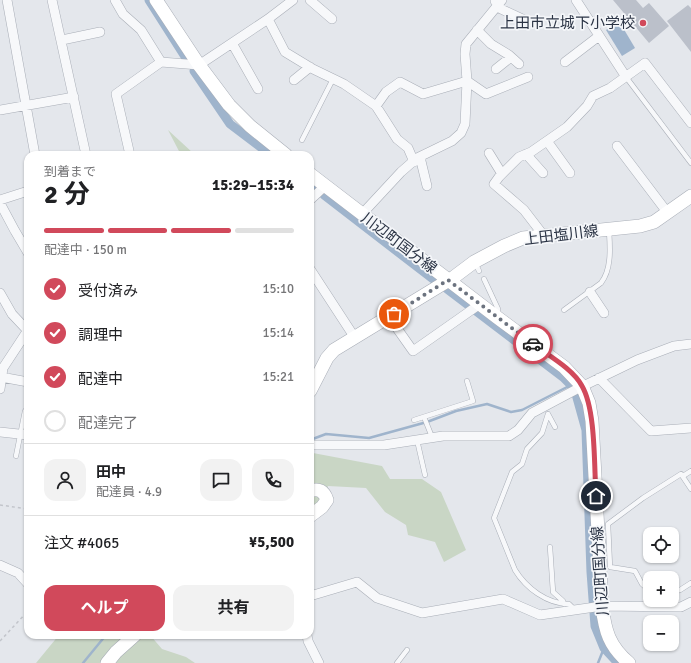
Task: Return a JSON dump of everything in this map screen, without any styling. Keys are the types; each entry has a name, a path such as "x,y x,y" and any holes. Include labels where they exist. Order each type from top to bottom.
{"street":[{"path":"7,0 34,151"},
{"path":"52,0 85,151"},
{"path":"115,0 123,14 141,30 161,62"},
{"path":"156,0 199,65 238,115 281,151"},
{"path":"129,151 116,94 161,62 199,65 268,19 293,0"},
{"path":"310,0 332,20"},
{"path":"576,0 626,77"},
{"path":"498,1 501,9 529,22"},
{"path":"362,214 401,172 417,159 452,141 461,134 465,124 467,81 465,54 466,44 498,1"},
{"path":"268,19 285,52 310,67 344,84 376,106 397,139 408,148 417,159 427,186"},
{"path":"477,30 491,44 519,64"},
{"path":"62,40 100,32"},
{"path":"565,62 599,36"},
{"path":"232,43 258,89"},
{"path":"496,69 511,57"},
{"path":"544,236 524,210 494,184 519,157 547,141 566,127 587,106 593,96 626,77 645,63 691,123"},
{"path":"294,80 310,67"},
{"path":"467,81 486,94 528,77"},
{"path":"376,106 386,92 400,82 423,94 467,81"},
{"path":"0,110 74,97"},
{"path":"547,141 570,173"},
{"path":"617,146 667,212"},
{"path":"489,153 502,174"},
{"path":"526,154 543,173"},
{"name":"川辺町国分線","path":"314,177 564,367 577,389 589,402 592,421 604,625 615,650 629,663"},
{"path":"314,196 325,186"},
{"path":"0,200 24,192"},
{"name":"上田塩川線","path":"314,386 327,358 334,350 448,280 477,266 504,246 523,238 640,226 654,222 691,196"},
{"path":"0,203 24,246"},
{"path":"314,275 355,338"},
{"path":"590,292 604,313"},
{"path":"0,293 12,314 24,326"},
{"path":"389,317 413,351 480,304"},
{"path":"0,390 0,376 3,368 24,336"},
{"path":"314,445 384,445 432,436 509,436 518,430 532,413 546,411 577,389 637,360 674,346 691,344"},
{"path":"0,376 24,381"},
{"path":"599,378 651,431 691,428"},
{"path":"0,432 24,435"},
{"path":"314,490 316,489 324,493 327,500 322,507 314,513"},
{"path":"0,565 18,573 24,580"},
{"path":"314,595 357,582 377,598 422,613 502,599 540,615 602,606 681,606 691,602"},
{"path":"107,663 131,639"},
{"path":"307,639 319,663"}],"lane":[{"path":"626,77 691,163"},
{"path":"302,140 333,79"},
{"path":"564,310 590,292 605,278 610,251 609,229"},
{"path":"484,278 498,309 498,318"},
{"path":"414,420 472,401 467,380"},
{"path":"546,411 555,427"},
{"path":"546,411 542,433 527,449 522,464 512,472 494,518 515,570 520,578 535,593 559,604 569,604 575,610"},
{"path":"424,417 432,436"},
{"path":"16,456 24,435"},
{"path":"417,439 425,475"},
{"path":"643,585 635,571 610,567 608,524 643,498 681,474 683,476 691,471"},
{"path":"683,476 691,489"},
{"path":"550,546 553,592 563,601 564,604"},
{"path":"679,590 691,583"},
{"path":"397,663 407,650"}],"path":[{"path":"0,505 24,509"},
{"path":"0,641 24,615"}],"green space":[{"path":"168,130 191,151 179,151"},
{"path":"314,453 382,466 390,479 422,479 441,492 466,550 444,562 435,542 408,535 406,525 385,512 366,488 328,486 319,504 314,508"},
{"path":"56,639 128,639 104,663 36,663"},
{"path":"137,639 153,639 162,649 186,657 195,663 111,663 118,653"}],"water":[{"path":"619,21 635,48 622,56 606,30"}],"building":[{"path":"613,0 636,0 643,8 649,3 669,26 649,43"},
{"path":"688,5 691,8 691,52 667,21"}],"waterway":[{"path":"149,0 186,58"},
{"path":"194,71 230,124 266,151"},
{"path":"324,195 433,279"},
{"path":"447,289 564,378 571,385 576,394 586,430 591,572 595,626 604,648 618,663"},
{"path":"314,438 326,434 369,438 427,422 456,411 487,404 511,412 522,410 571,385"},
{"path":"83,663 103,639"},
{"path":"598,663 604,648"}],"way so far":[{"path":"394,314 448,280 533,344"}],"place":[{"name":"上田市立城下小学校","path":"643,23"}],"route":[{"path":"533,344 575,377 582,386 589,402 592,421 596,496"}]}
